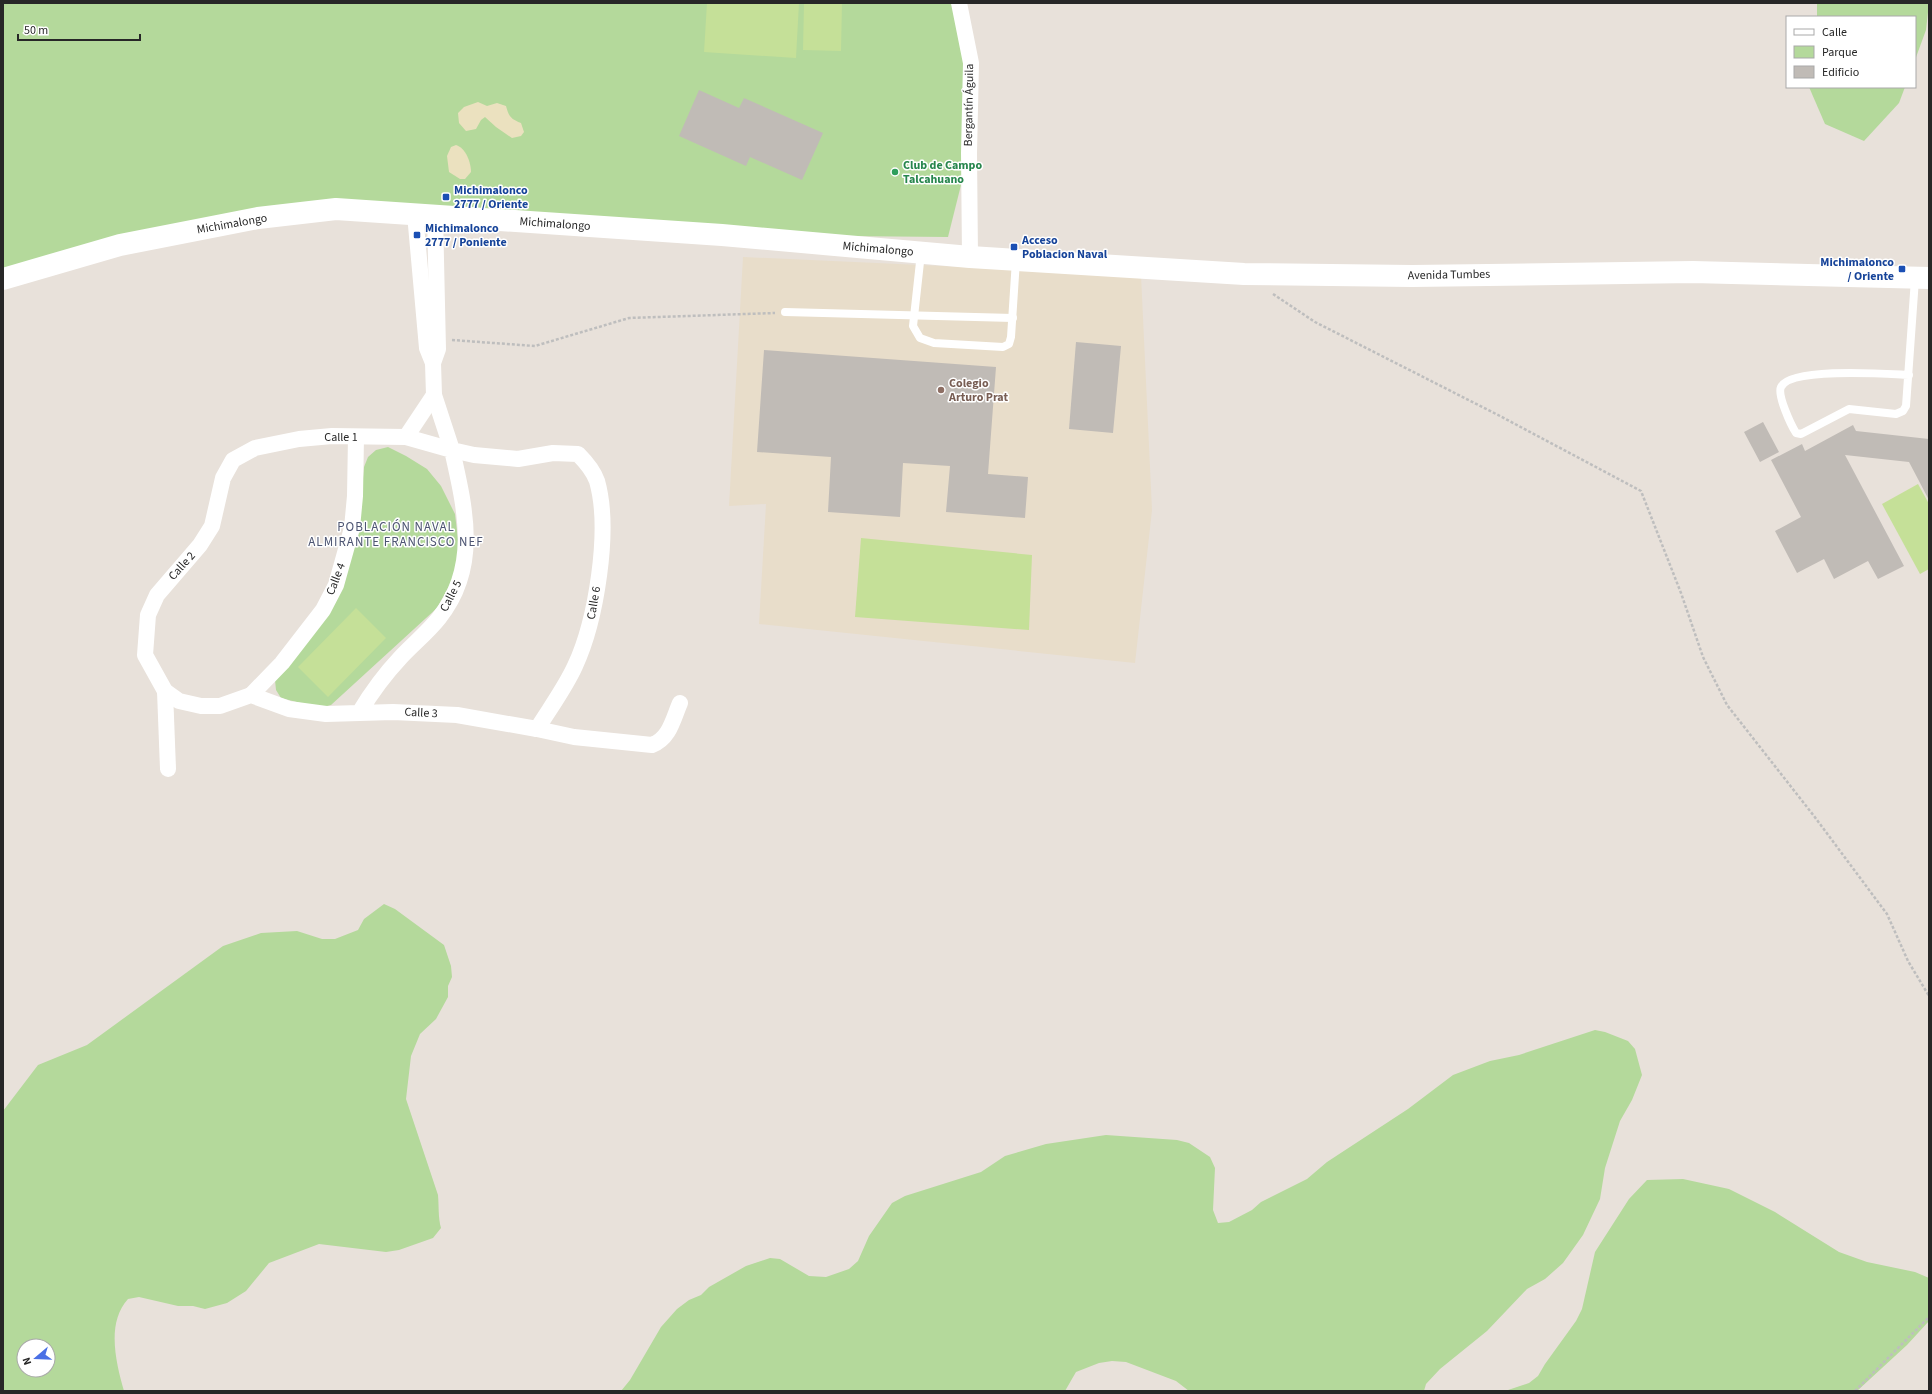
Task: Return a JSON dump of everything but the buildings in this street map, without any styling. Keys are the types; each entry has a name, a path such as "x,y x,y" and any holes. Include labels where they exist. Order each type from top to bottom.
{"main road":[{"name":"Michimalongo","path":"3,279 120,245 258,218 336,209 722,235 970,256"},
{"name":"Avenida Tumbes","path":"970,256 1244,274 1412,276 1693,272 1922,278"}],"street":[{"name":"Bergantín Águila","path":"959,3 971,63 969,153 970,256"},
{"path":"425,214 438,339 438,349 433,363"},
{"path":"425,214 427,348 433,363 434,395 452,450"},
{"path":"406,437 434,395"},
{"name":"Calle 1","path":"233,460 255,448 299,439 332,436 406,437 474,455 518,459 553,452 578,454 590,466"},
{"name":"Calle 4","path":"251,695 282,663 318,616 336,584 352,528 355,496 356,437"},
{"name":"Calle 5","path":"359,713 375,687 400,657 439,619 452,600 460,581 466,554 466,522 452,450"},
{"name":"Calle 2","path":"165,691 153,672 145,655 148,615 157,595 200,545 212,526 223,478 233,460"},
{"name":"Calle 6","path":"537,729 575,667 588,634 596,599 602,516 597,481 590,466"},
{"path":"165,691 179,701 201,706 220,706 251,695"},
{"path":"165,691 168,769"},
{"name":"Calle 3","path":"251,695 289,709 326,714 393,712 457,715 537,729 574,738 652,744 661,741 669,731 680,703"}],"lane":[{"path":"921,252 914,326 920,338 934,343 1003,347 1009,344 1012,337 1016,260"},
{"path":"1909,375 1838,373 1794,378 1781,386 1779,392 1796,433 1801,434 1849,409 1896,414 1902,411 1906,406 1922,278"},
{"path":"785,312 1013,318"}],"path":[{"path":"1270,292 1315,322 1641,491 1681,593 1703,657 1727,705 1814,816 1887,914 1908,961 1929,996"},
{"path":"438,339 535,346 629,318 785,312"},
{"path":"1855,1391 1929,1316"}],"shaded area":[{"name":"Colegio Arturo Prat","path":"743,257 1141,275 1152,510 1135,663 759,624 766,504 729,506"}],"green space":[{"path":"3,3 955,3 971,63 969,153 948,237 722,235 336,209 3,279"},
{"path":"707,3 799,3 796,58 704,52"},
{"path":"804,3 842,3 841,51 803,50"},
{"path":"1817,3 1929,3 1926,30 1916,57 1916,16 1817,16"},
{"path":"1809,88 1905,88 1899,103 1864,141 1825,124"},
{"path":"388,447 427,469 441,486 455,514 459,548 455,575 437,608 331,705 320,708 281,698 276,690 275,680 333,604 362,489 364,467 368,457 376,450"},
{"path":"1918,484 1929,504 1929,569 1920,574 1882,504"},
{"path":"861,538 1032,555 1029,630 855,617"},
{"path":"356,608 386,638 328,697 298,667"},
{"path":"384,904 395,909 444,945 451,966 452,977 448,986 448,997 436,1019 420,1034 411,1056 406,1099 438,1195 441,1228 433,1238 399,1250 386,1252 319,1244 269,1263 246,1291 227,1303 205,1309 193,1306 178,1306 139,1297 128,1299 121,1309 115,1331 116,1356 124,1391 3,1391 3,1111 38,1065 87,1045 223,946 261,933 297,931 322,939 335,939 358,930 364,919"},
{"path":"1595,1030 1605,1032 1628,1041 1635,1049 1642,1075 1632,1100 1620,1121 1605,1168 1600,1199 1583,1235 1563,1263 1545,1279 1527,1289 1487,1331 1440,1369 1426,1384 1424,1391 1189,1391 1176,1381 1126,1362 1112,1361 1099,1363 1076,1372 1065,1391 621,1391 630,1380 661,1327 677,1309 689,1300 701,1295 709,1287 746,1266 770,1258 780,1259 809,1276 826,1277 849,1269 858,1261 869,1236 892,1203 905,1196 981,1172 1005,1156 1046,1144 1106,1135 1177,1140 1189,1143 1210,1157 1215,1168 1213,1210 1218,1223 1229,1222 1252,1210 1261,1202 1307,1179 1327,1162 1408,1109 1453,1075 1490,1061 1519,1055"},
{"path":"1683,1179 1729,1189 1775,1212 1839,1252 1867,1262 1915,1272 1929,1278 1929,1321 1907,1345 1857,1391 1505,1391 1529,1383 1538,1376 1576,1321 1582,1309 1595,1252 1629,1199 1647,1180"}],"sand":[{"path":"478,102 487,106 497,103 506,106 511,117 521,123 524,132 521,136 512,138 485,117 481,120 476,129 466,131 459,123 458,113 464,107"},
{"path":"456,145 463,149 470,164 471,172 465,179 460,179 449,172 447,156 451,147"}],"place":[{"name":"Club de Campo Talcahuano","path":"895,172"},
{"name":"Michimalonco 2777 / Oriente","path":"446,197"},
{"name":"Michimalonco 2777 / Poniente","path":"417,235"},
{"name":"Acceso Poblacion Naval","path":"1014,247"},
{"name":"Michimalonco / Oriente","path":"1902,269"},
{"name":"Colegio Arturo Prat","path":"941,390"}],"district":[{"name":"POBLACIÓN NAVAL ALMIRANTE FRANCISCO NEF","path":"396,534"}]}
